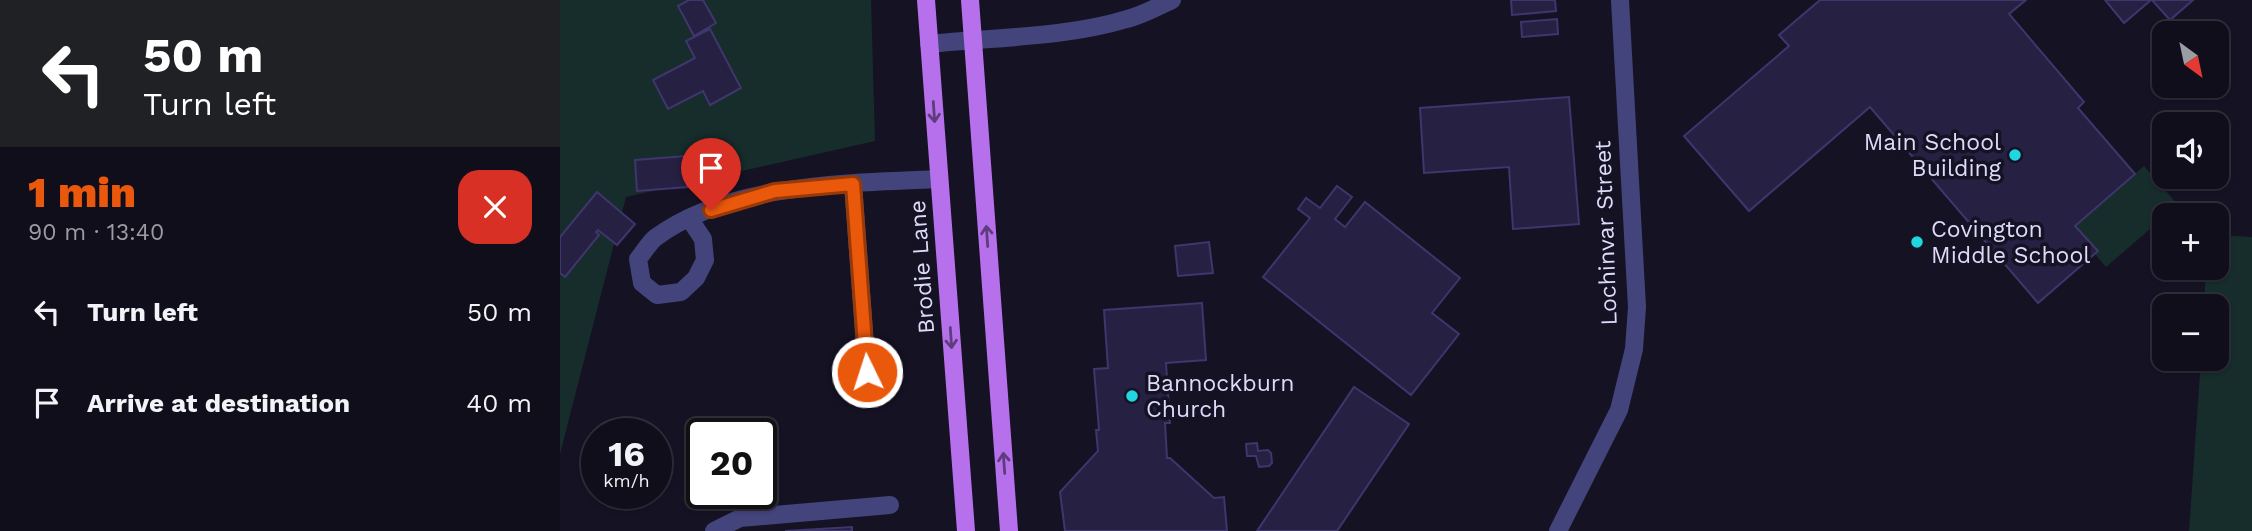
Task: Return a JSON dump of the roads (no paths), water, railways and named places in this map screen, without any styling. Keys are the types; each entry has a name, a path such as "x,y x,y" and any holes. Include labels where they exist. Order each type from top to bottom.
{"main road":[{"name":"Brodie Lane","path":"926,0 966,531"},
{"path":"970,0 1009,531"}],"street":[{"path":"929,44 1097,26 1129,19 1172,0"},
{"name":"Lochinvar Street","path":"1558,531 1619,410 1634,349 1637,307 1620,0"},
{"path":"689,218 703,239 705,260 696,278 681,292 657,295 642,283 638,258 654,239 689,218 732,202 775,191 939,179"},
{"path":"853,184 867,372"},
{"path":"714,531 740,518 890,505"}],"place":[{"name":"Main School Building","path":"2015,155"},
{"name":"Covington Middle School","path":"1917,242"},
{"name":"Bannockburn Church","path":"1132,396"}]}
